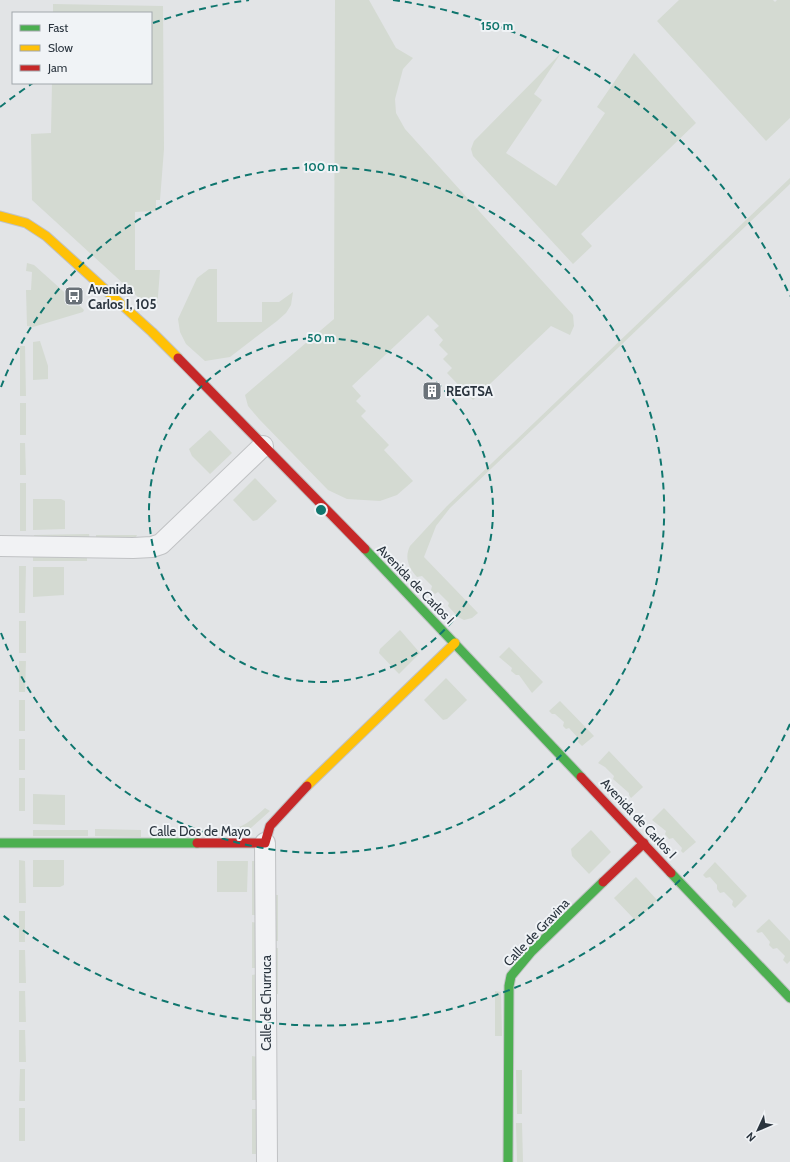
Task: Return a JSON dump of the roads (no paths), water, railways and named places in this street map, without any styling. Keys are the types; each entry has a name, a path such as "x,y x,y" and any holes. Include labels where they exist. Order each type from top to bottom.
{"main road":[{"name":"Avenida de Carlos I","path":"0,216 26,223 46,236 152,332 455,643 790,998"},
{"name":"Calle Dos de Mayo","path":"0,843 265,843 270,826 290,803 455,643"},
{"name":"Calle de Gravina","path":"508,1162 509,986 511,976 531,952 644,843"}],"street":[{"path":"0,546 133,548 152,547 161,544 263,446"},
{"name":"Calle de Churruca","path":"265,843 266,1162"}],"place":[{"name":"Avenida Carlos I, 105","path":"74,296"},
{"name":"REGTSA","path":"432,391"}]}
